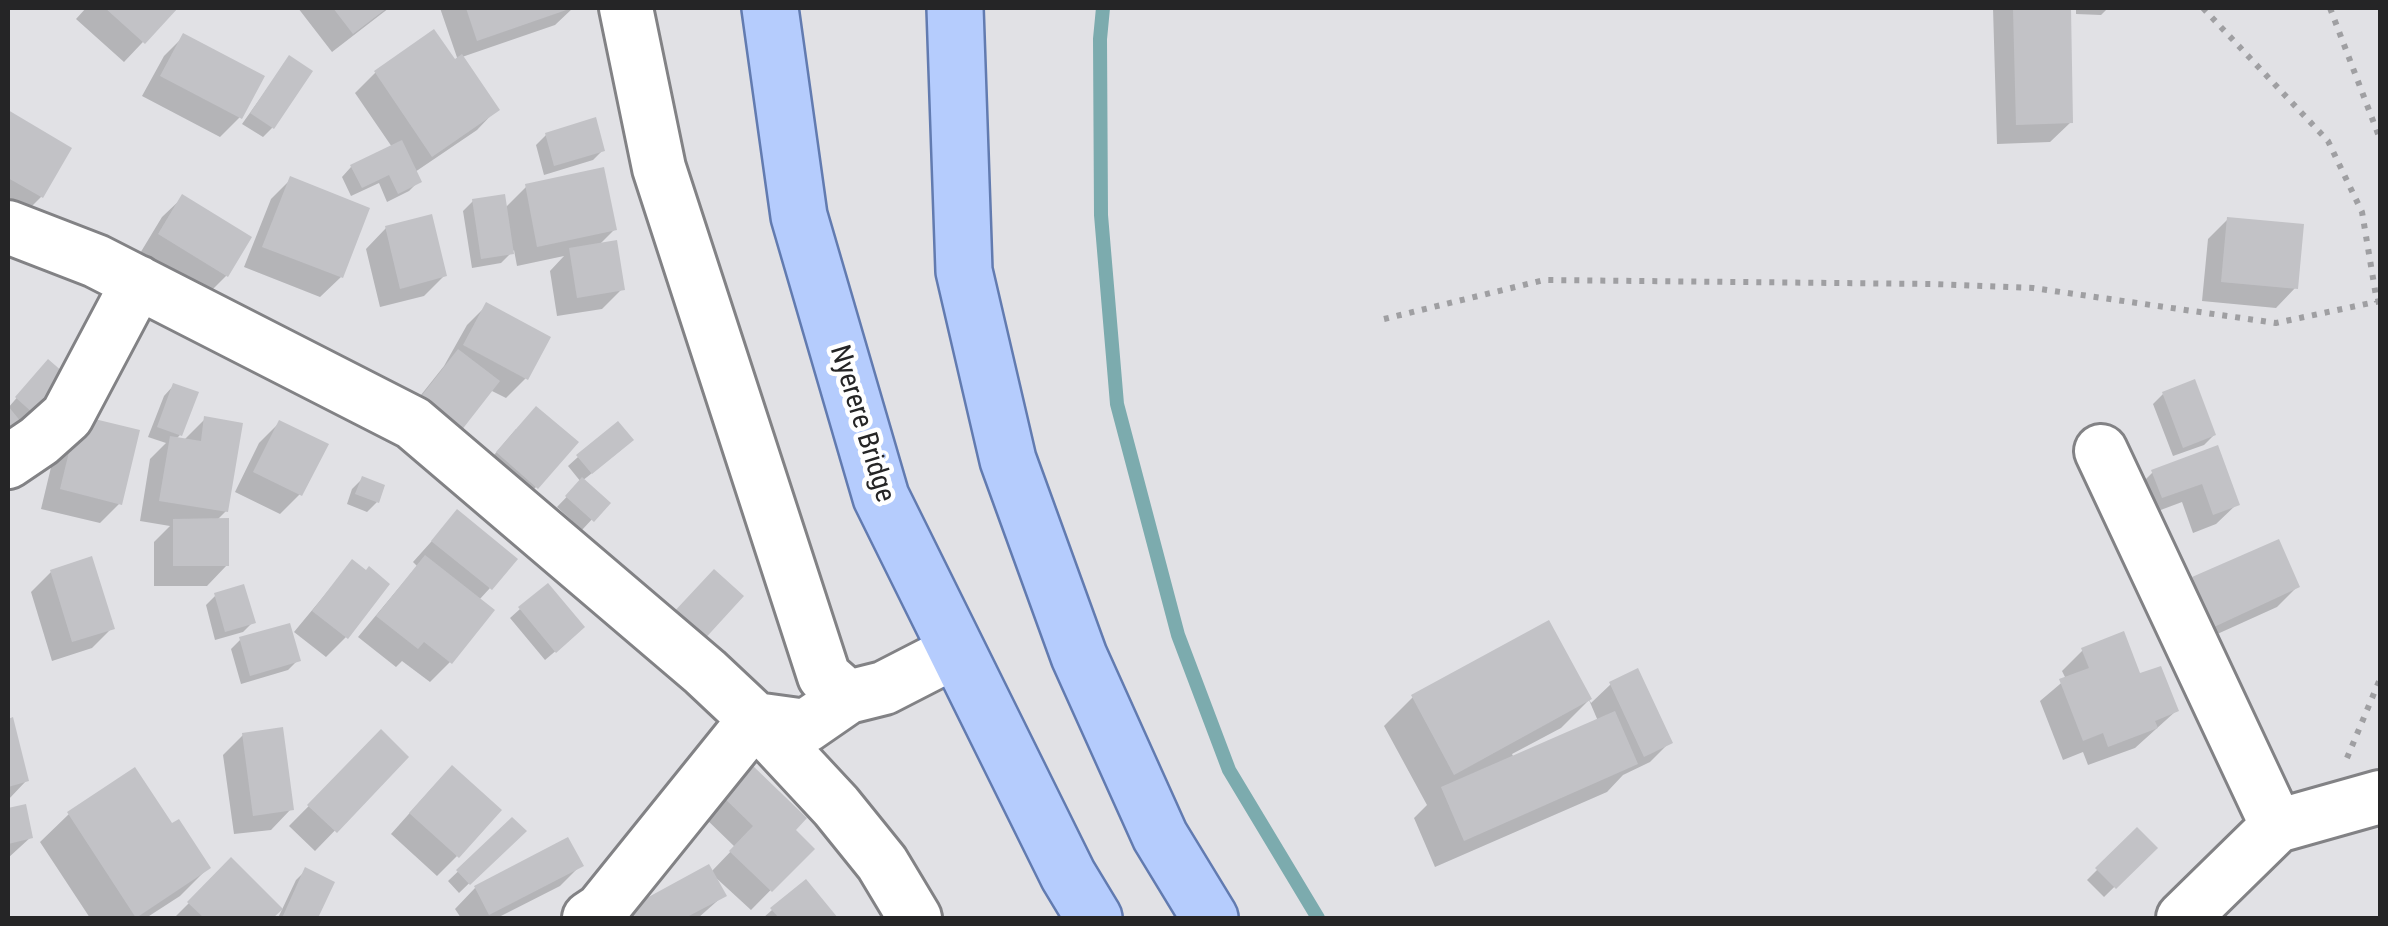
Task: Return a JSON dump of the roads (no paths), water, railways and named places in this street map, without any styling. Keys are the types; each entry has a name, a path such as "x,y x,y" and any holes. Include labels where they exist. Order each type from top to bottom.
{"main road":[{"name":"Nyerere Bridge","path":"770,8 804,235 881,498 1068,875 1094,918"},
{"path":"955,8 964,272 1008,460 1079,656 1160,836 1210,918"}],"street":[{"path":"626,8 660,168 807,629 824,676 848,697"},
{"path":"8,227 96,261 413,423 755,719 836,806 882,863 915,918"},
{"path":"8,462 68,416 138,282"},
{"path":"2101,451 2300,820"},
{"path":"755,719 806,726 848,697 884,688 956,650"},
{"path":"590,918 602,910 755,719"},
{"path":"2183,918 2300,820 2380,797"}],"waterway":[{"path":"1103,8 1101,215 1117,404 1178,635 1229,770 1318,918"}]}
